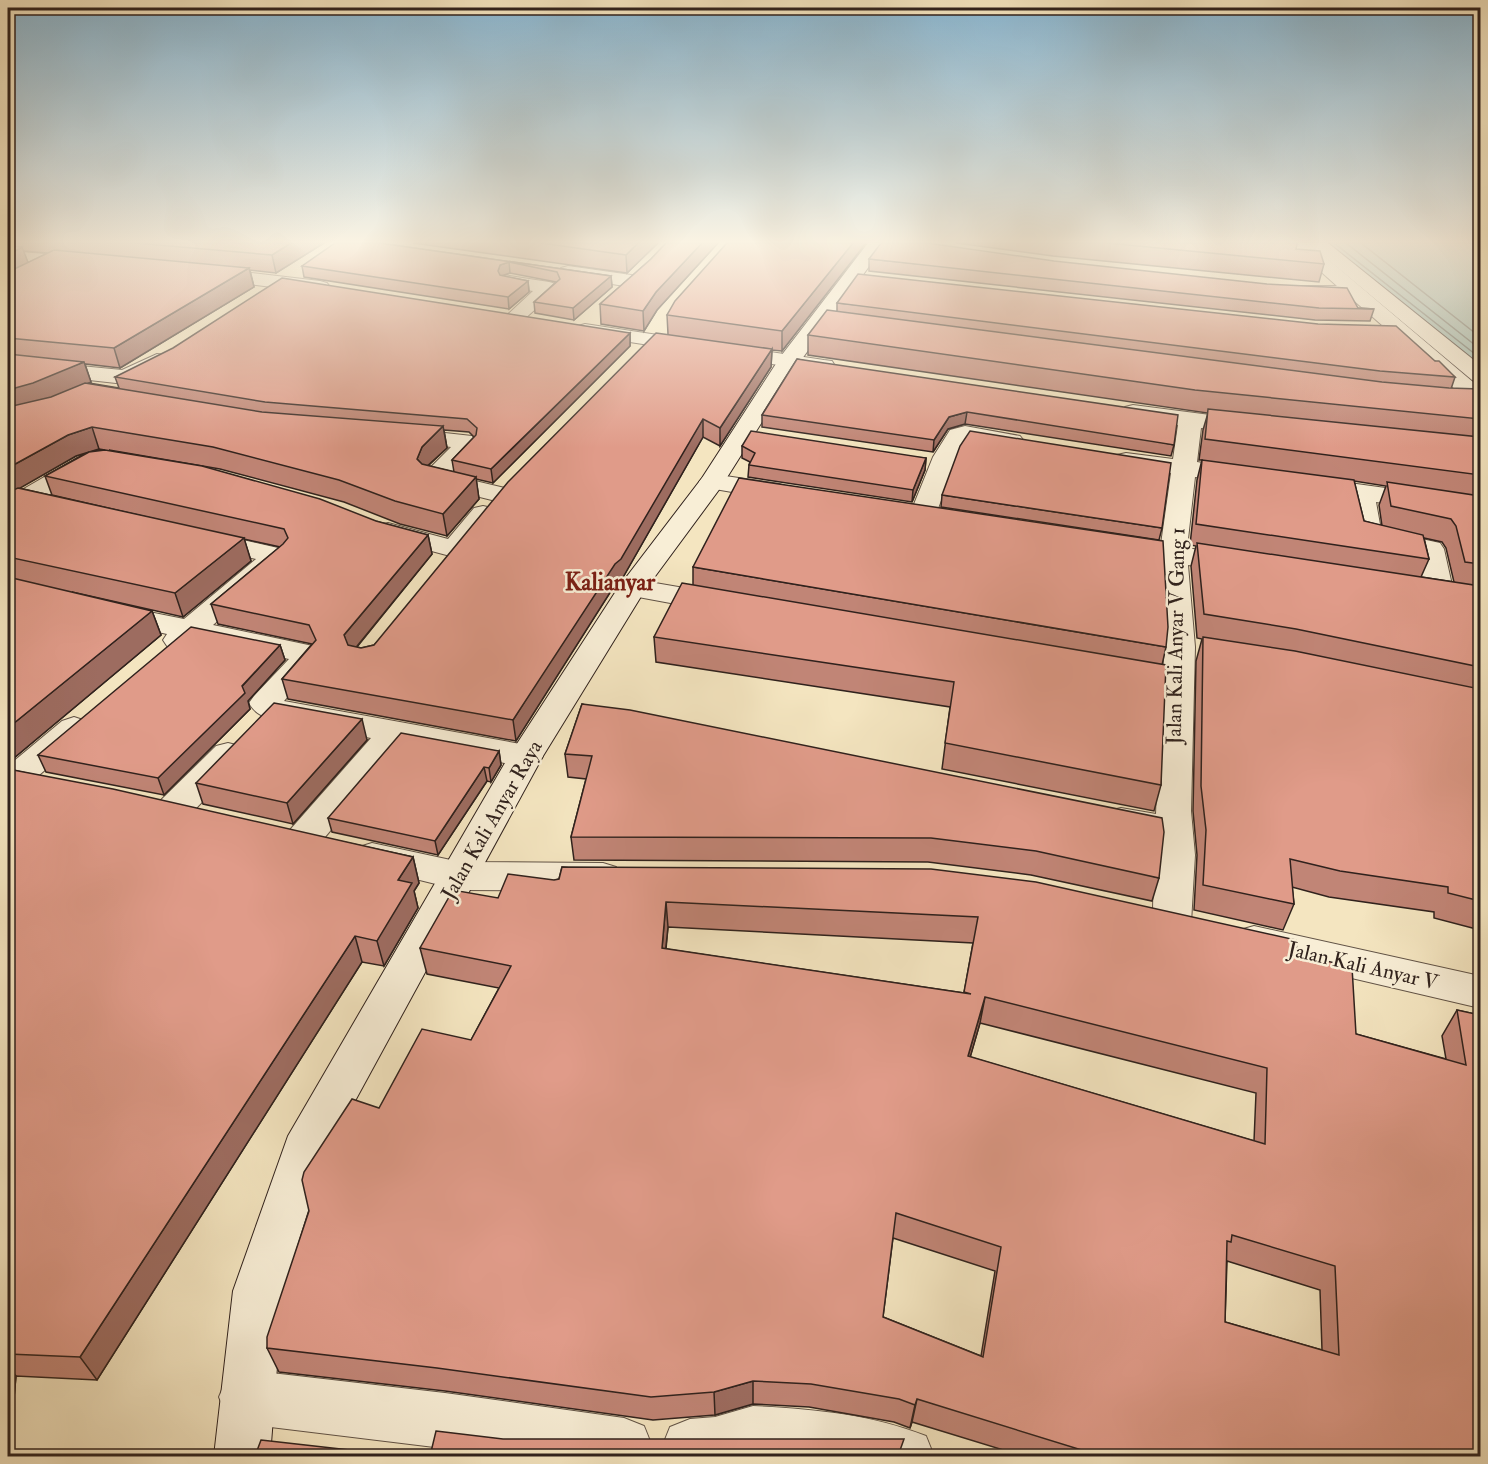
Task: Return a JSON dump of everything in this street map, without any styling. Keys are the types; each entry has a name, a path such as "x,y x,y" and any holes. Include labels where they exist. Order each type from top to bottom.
{"street":[{"path":"514,318 522,311"},
{"name":"Jalan Kali Anyar Raya","path":"242,1456 258,1291 304,1151 526,756 632,588 712,482 754,435 789,361 833,322 840,311"},
{"path":"1378,311 1480,400"},
{"path":"1401,311 1480,375"},
{"path":"491,315 536,322"},
{"path":"580,324 649,340 848,370"},
{"path":"1370,331 1400,330"},
{"path":"92,394 120,388 176,348"},
{"path":"8,365 120,388"},
{"path":"1451,400 1480,400"},
{"path":"1107,408 1271,429"},
{"name":"Jalan Kali Anyar V Gang 1","path":"1184,926 1173,811 1180,647 1173,554 1190,420"},
{"path":"383,433 460,439 465,443 464,448 436,476 436,479 509,486 432,576"},
{"path":"923,514 931,461 950,448 961,434 1032,444"},
{"path":"1098,455 1480,509"},
{"path":"15,503 86,463 105,458"},
{"path":"712,482 806,496"},
{"path":"1361,493 1369,535 1430,549 1428,592 1470,598"},
{"path":"15,503 58,506"},
{"path":"1447,505 1454,533"},
{"path":"371,525 454,549"},
{"path":"154,660 277,556 184,535"},
{"path":"1094,541 1265,568"},
{"path":"632,588 748,608"},
{"path":"88,608 302,652 304,658 302,664 265,703 272,709 526,756"},
{"path":"1180,647 1212,652"},
{"path":"1096,668 1177,682"},
{"path":"559,705 594,712"},
{"path":"173,811 272,709"},
{"path":"10,779 92,712"},
{"path":"395,732 285,836 460,876 635,877"},
{"path":"10,779 57,788"},
{"path":"1094,814 1175,831"},
{"name":"Jalan Kali Anyar V","path":"1184,926 1480,992"},
{"path":"246,1397 446,1420 653,1450 715,1445 753,1433 809,1436 906,1456"}],"water":[{"path":"1411,311 1480,311 1480,366"}],"building":[{"path":"8,311 176,311 114,348 8,338"},
{"path":"230,311 493,311 630,333 491,469 452,460 476,435 477,428 467,419 265,402 115,377 173,348"},
{"path":"669,311 798,311 782,331 667,315"},
{"path":"826,311 837,311 1382,382 1480,389 1480,419 1195,390 808,335"},
{"path":"903,311 1201,311 1318,324 1396,326 1455,377 1380,371"},
{"path":"656,333 772,349 720,428 703,419 621,559 615,564 513,720 282,679 316,640 309,625 211,604 283,544 288,538 284,529 45,476 89,452 105,450 202,466 320,499 376,521 428,535 344,635 348,645 361,648 374,645 508,482"},
{"path":"8,354 84,362 33,383 8,390"},
{"path":"797,359 1178,415 1174,445 967,412 949,417 934,440 762,415"},
{"path":"85,383 262,412 443,426 422,447 417,459 422,464 476,477 443,514 395,501 339,480 213,447 92,427 68,435 8,468 8,407 51,397"},
{"path":"1208,409 1480,437 1480,475 1205,439"},
{"path":"751,431 926,458 913,490 749,465 755,453 742,446"},
{"path":"970,431 1171,463 1162,528 942,495 960,446"},
{"path":"1202,460 1354,480 1364,521 1423,535 1429,559 1196,524"},
{"path":"739,478 1163,541 1168,627 1166,647 693,567"},
{"path":"1387,482 1480,496 1480,564 1465,562 1456,526 1451,519 1391,506"},
{"path":"18,488 244,538 175,593 8,557 8,492"},
{"path":"1197,543 1480,586 1480,667 1296,629 1204,614"},
{"path":"8,577 152,611 8,728"},
{"path":"682,583 1166,665 1161,785 945,743 954,682 654,637"},
{"path":"191,627 280,645 242,686 245,693 158,778 38,755"},
{"path":"1203,637 1295,651 1480,689 1480,901 1448,893 1448,887 1340,871 1290,859 1294,904 1203,885 1206,830 1201,786"},
{"path":"274,703 362,719 287,803 196,783"},
{"path":"582,704 630,710 1162,818 1164,832 1159,878 1036,851 931,838 571,837 592,756 565,754"},
{"path":"401,733 499,751 489,768 484,767 435,841 328,818"},
{"path":"8,769 113,789 413,857 398,880 412,883 377,941 355,936 80,1357 8,1354"},
{"path":"562,867 931,869 1036,882 1296,940 1297,954 1352,967 1356,1034 1466,1065 1457,1010 1480,1015 1480,1456 1101,1456 917,1399 915,1405 899,1399 811,1384 753,1381 714,1392 651,1397 267,1348 267,1337 309,1211 302,1180 304,1172 352,1099 379,1108 422,1029 471,1040 511,966 420,948 453,890 498,898 508,874 559,879","holes":["666,902 978,917 964,992 971,994 662,948","985,997 1267,1068 1265,1144 968,1056","896,1213 1001,1247 983,1357 883,1317","1232,1235 1335,1266 1339,1355 1225,1322 1227,1241 1231,1242"]},
{"path":"436,1431 503,1439 904,1439 898,1456 430,1456"},
{"path":"261,1440 403,1456 255,1456"}],"district":[{"name":"Kalianyar","path":"610,582"}]}
